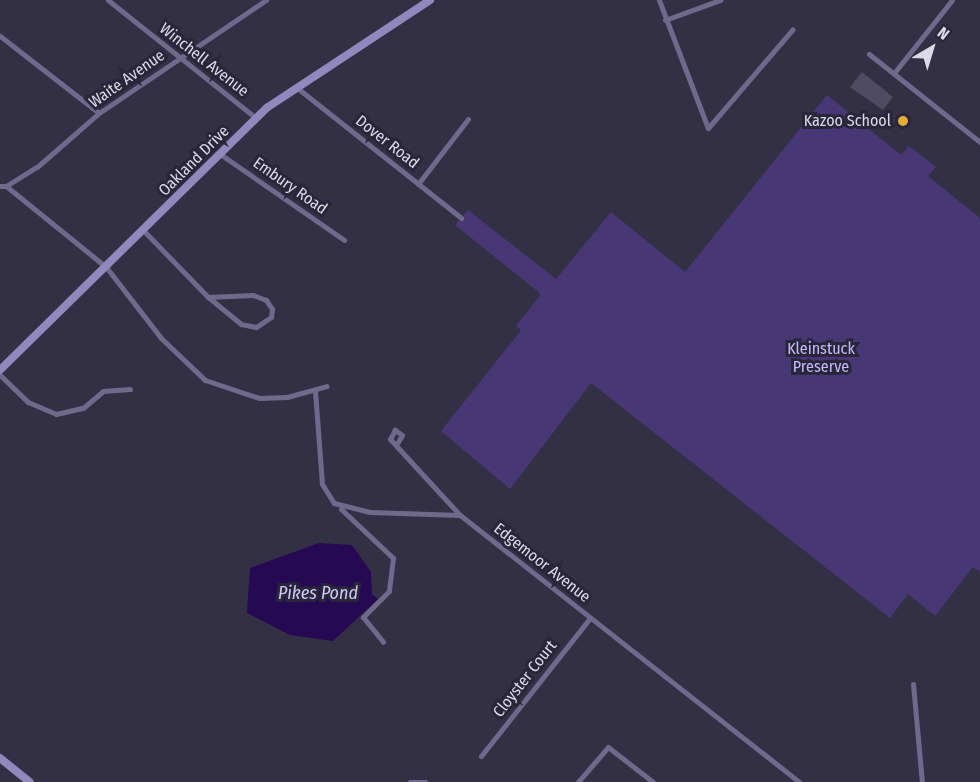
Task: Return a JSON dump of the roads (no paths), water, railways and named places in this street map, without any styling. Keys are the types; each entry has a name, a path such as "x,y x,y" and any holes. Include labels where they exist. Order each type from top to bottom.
{"main road":[{"name":"Oakland Drive","path":"0,373 256,118 296,87 430,0"},
{"path":"0,758 30,782"}],"street":[{"name":"Winchell Avenue","path":"108,0 256,118"},
{"name":"Waite Avenue","path":"3,186 37,167 99,113 266,0"},
{"path":"659,0 708,128 793,29"},
{"path":"665,20 720,0"},
{"path":"894,73 952,0"},
{"path":"0,36 99,113"},
{"path":"869,54 980,142"},
{"name":"Dover Road","path":"296,87 461,218"},
{"path":"418,184 468,119"},
{"name":"Embury Road","path":"220,154 344,240"},
{"path":"3,186 106,267 161,338 205,380 252,397 315,391 327,386"},
{"path":"143,230 208,297 241,324 256,327 271,317 266,300 253,295 208,297"},
{"path":"0,373 27,402 56,414 83,408 103,391 130,389"},
{"path":"315,391 322,484 341,508 393,558 389,591 363,618 383,642"},
{"name":"Edgemoor Avenue","path":"398,442 433,491 460,515 800,782"},
{"path":"341,508 460,515"},
{"name":"Cloyster Court","path":"481,756 590,618"},
{"path":"913,684 922,782"},
{"path":"578,782 608,747 653,782"},
{"path":"410,782 425,782"}],"water":[{"name":"Pikes Pond","path":"319,543 352,545 371,572 372,594 378,599 333,641 290,635 247,613 250,568"}],"place":[{"name":"Kazoo School","path":"903,121"}],"park label":[{"name":"Kleinstuck Preserve","path":"821,358"}]}
